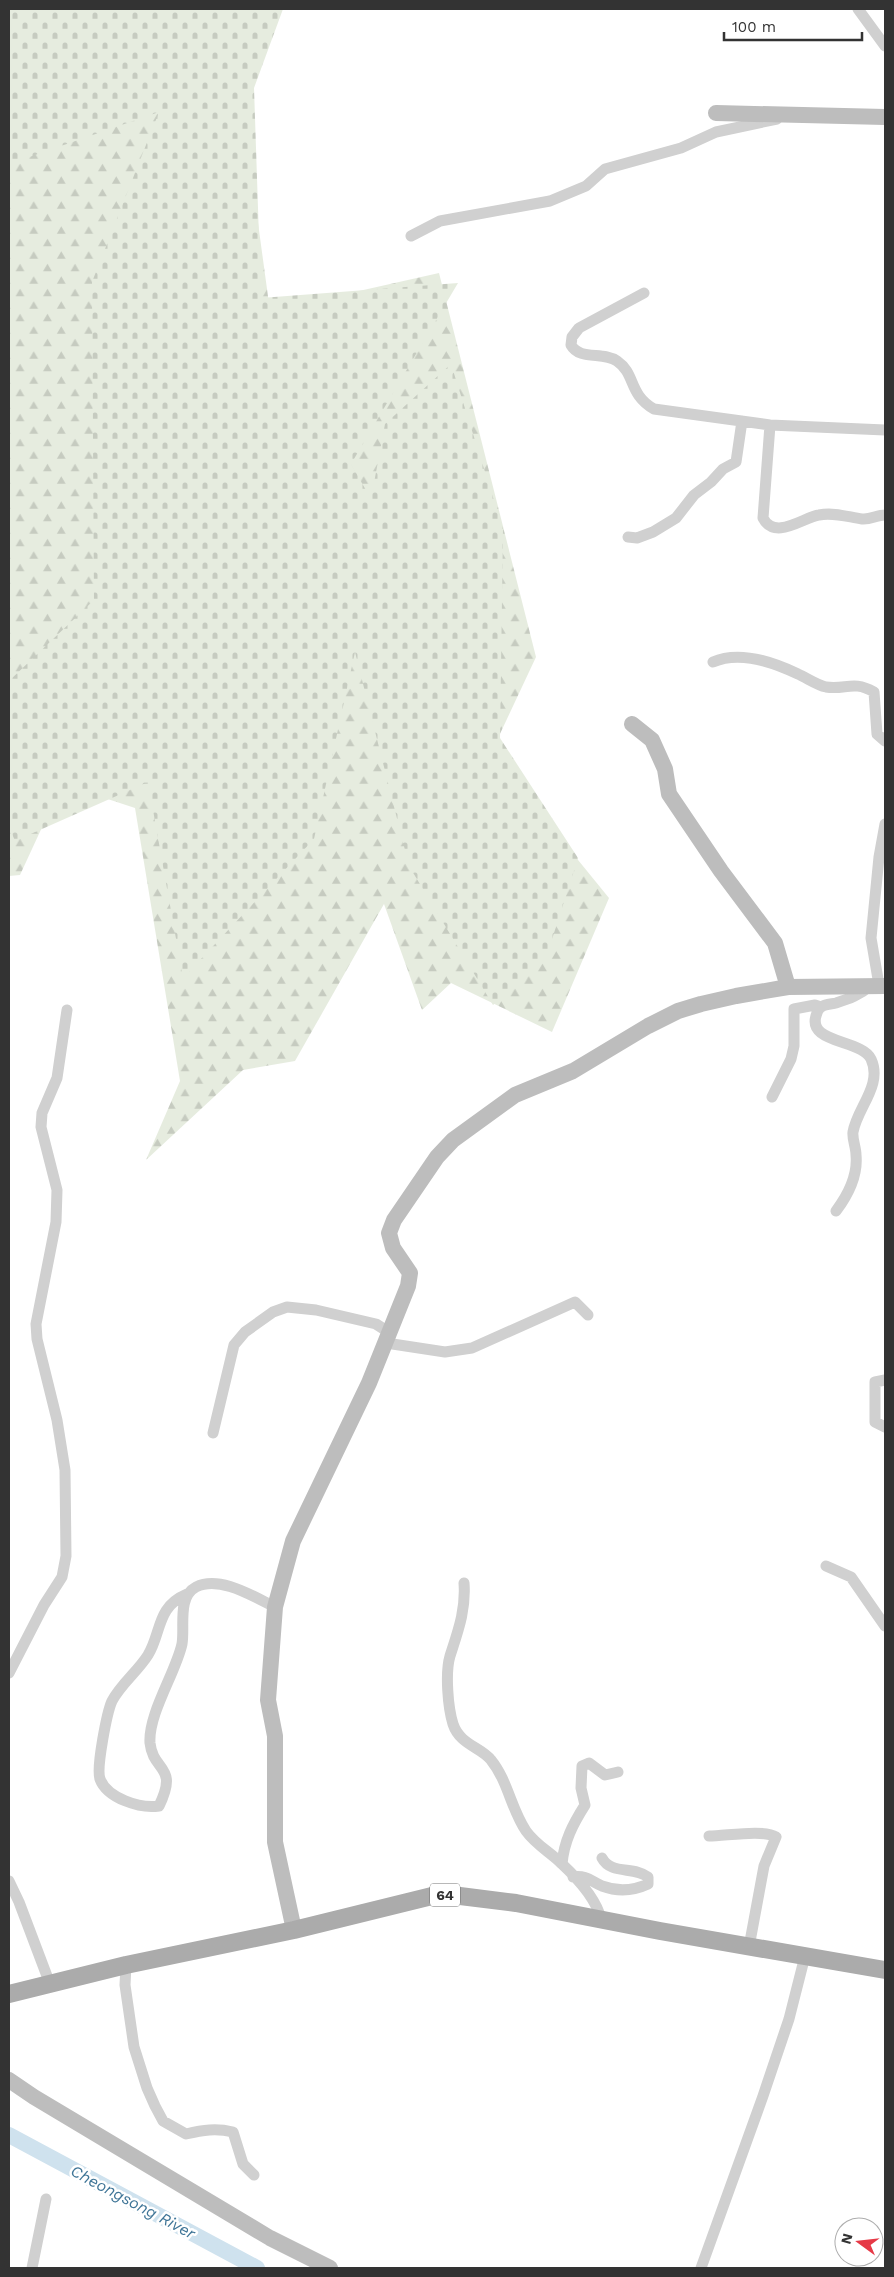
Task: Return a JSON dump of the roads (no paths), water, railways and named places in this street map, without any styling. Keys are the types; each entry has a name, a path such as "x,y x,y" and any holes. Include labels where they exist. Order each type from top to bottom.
{"main road":[{"name":"64","path":"9,1994 126,1965 294,1930 432,1896 452,1895 516,1903 749,1947 885,1970"}],"street":[{"path":"858,9 885,46"},
{"path":"716,113 885,117"},
{"path":"411,236 440,220 550,201 586,186 605,168 681,148 716,132 799,114"},
{"path":"644,293 580,328 572,337 571,345 574,350 582,354 615,359 626,371 642,402 654,408 770,425 885,430"},
{"path":"628,537 637,538 653,532 676,518 694,495 711,482 723,468 736,462 742,421"},
{"path":"770,425 764,484 763,518 765,521 772,525 788,528 820,514 864,519 885,515"},
{"path":"713,662 724,657 740,657 777,664 824,686 840,688 852,685 864,687 874,692 877,734 885,741"},
{"path":"632,724 652,740 665,769 669,794 721,871 774,943 788,987"},
{"path":"880,983 871,938 880,847 885,824"},
{"path":"294,1930 275,1842 275,1736 268,1700 275,1607 293,1541 388,1338 408,1286 410,1273 393,1248 389,1232 408,1197 437,1157 453,1140 515,1095 573,1071 648,1026 678,1011 736,996 788,987 880,983"},
{"path":"772,1097 791,1059 794,1046 794,1009 815,1005 820,1007 855,996 880,983"},
{"path":"820,1007 816,1014 816,1026 821,1033 832,1040 856,1046 867,1054 873,1066 872,1089 853,1131 857,1159 852,1185 836,1211"},
{"path":"9,1673 44,1605 62,1578 66,1556 65,1470 57,1420 37,1339 36,1324 56,1222 57,1190 41,1127 42,1112 57,1078 67,1010"},
{"path":"213,1433 234,1345 245,1332 273,1312 287,1307 326,1312 376,1324 388,1338 445,1352 472,1348 570,1303 575,1302 588,1315"},
{"path":"885,1380 875,1382 875,1422 885,1427"},
{"path":"826,1566 851,1577 885,1626"},
{"path":"464,1583 465,1607 450,1657 447,1676 453,1725 472,1748 490,1758 505,1784 515,1811 526,1831 541,1848 562,1864 593,1899 601,1919"},
{"path":"188,1594 184,1610 182,1644 161,1698 150,1742 154,1754 165,1771 167,1786 159,1806 148,1808 110,1793 103,1786 99,1777 106,1718 113,1700 148,1654 160,1620 178,1598 188,1594 196,1587 221,1584 275,1607"},
{"path":"562,1864 564,1846 573,1823 585,1805 581,1788 582,1766 589,1763 605,1775 618,1772"},
{"path":"709,1836 753,1833 772,1834 776,1837 764,1866 749,1947"},
{"path":"573,1877 583,1876 614,1890 629,1890 648,1884 648,1877 640,1871 611,1867 605,1864 602,1858"},
{"path":"9,1881 19,1902 50,1984"},
{"path":"701,2268 789,2019 805,1956"},
{"path":"126,1965 124,1985 134,2046 163,2121 186,2134 204,2129 220,2129 234,2132 243,2164 254,2175"},
{"path":"9,2080 34,2098 270,2238 330,2268"},
{"path":"32,2268 46,2199"}],"waterway":[{"name":"Cheongsong River","path":"9,2135 257,2268"}]}
